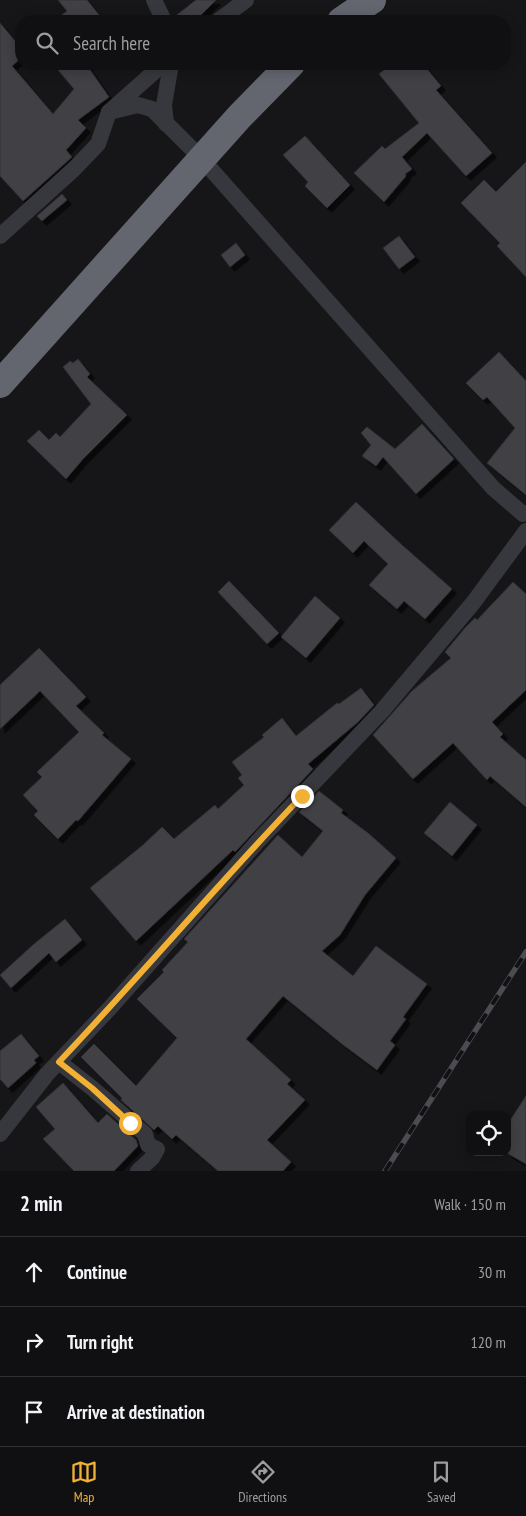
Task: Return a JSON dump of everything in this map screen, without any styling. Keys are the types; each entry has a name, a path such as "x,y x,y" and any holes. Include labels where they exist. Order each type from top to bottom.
{"highway":[{"path":"350,15 372,0"},
{"path":"0,384 201,158 285,70"}],"street":[{"path":"154,0 161,15"},
{"path":"226,15 246,0"},
{"path":"0,236 98,144 109,112 156,70"},
{"path":"166,124 164,105 170,70"},
{"path":"109,112 138,106 152,109 201,158 493,488 523,514 526,513"},
{"path":"0,1134 47,1074 109,1009 258,841 382,711 473,603 526,531"},
{"path":"59,1062 145,1134 148,1145 157,1149 152,1158 138,1171"}],"building":[{"path":"58,0 87,0 99,15 62,15 67,11"},
{"path":"196,0 216,0 201,15 177,15"},
{"path":"0,23 15,41 15,63 12,66 53,114 74,89 58,70 90,70 109,97 78,120 86,128 66,150 72,157 23,201 0,176"},
{"path":"384,70 428,70 441,86 436,90 492,153 466,176 427,133 402,157 412,169 405,174 406,176 384,202 354,173 382,146 385,149 419,123 379,74"},
{"path":"305,136 350,185 327,208 305,186 308,182 283,155"},
{"path":"526,162 526,277 497,246 500,243 461,203 484,180 496,192"},
{"path":"62,194 67,200 42,221 37,216"},
{"path":"399,236 415,257 399,269 383,248"},
{"path":"236,243 245,255 230,267 221,255"},
{"path":"499,352 526,381 526,495 487,463 515,428 487,397 483,400 466,383"},
{"path":"78,359 90,374 87,377 127,415 66,479 27,441 39,430 49,440 56,433 60,437 91,404 63,367 70,361 73,363"},
{"path":"422,424 454,459 416,494 383,457 376,466 362,456 371,445 361,433 367,427 395,449"},
{"path":"356,502 452,589 425,619 404,601 397,609 369,585 388,564 364,541 353,553 329,530"},
{"path":"229,581 279,633 267,644 218,592"},
{"path":"513,582 526,594 526,690 492,722 503,734 500,737 526,760 526,807 490,776 487,780 453,743 413,779 373,735 412,691 451,658 445,652 465,628 475,618 477,620"},
{"path":"315,596 340,618 306,658 281,637"},
{"path":"39,648 86,697 76,706 104,733 102,735 131,759 78,821 76,820 58,839 34,815 38,811 23,795 42,777 37,772 79,732 40,691 0,729 0,685"},
{"path":"361,688 374,705 358,722 308,764 313,769 235,852 233,850 136,941 90,888 162,827 174,839 215,805 218,809 244,785 238,778 242,775 232,762 264,737 262,735 282,718 296,736 337,703 339,704"},
{"path":"319,791 343,810 341,813 368,833 396,858 365,895 340,935 322,951 353,976 376,946 427,984 403,1017 406,1019 390,1041 395,1045 377,1070 283,996 246,1039 291,1080 287,1084 305,1100 267,1140 291,1162 283,1171 218,1171 176,1135 172,1139 158,1126 154,1130 121,1100 122,1098 81,1057 94,1044 136,1086 177,1038 137,999 164,972 162,970 188,942 184,939 278,835 302,857 323,831 299,812"},
{"path":"450,802 477,825 452,856 424,833"},
{"path":"65,919 82,940 56,962 49,953 11,988 0,975"},
{"path":"21,1034 39,1056 34,1060 36,1063 8,1088 0,1079 0,1051"},
{"path":"63,1083 98,1123 107,1114 136,1140 138,1146 114,1171 74,1171 43,1139 55,1129 36,1107"},
{"path":"526,1096 526,1164 511,1155 511,1119"}],"railway":[{"path":"385,1171 526,952"}],"route":[{"path":"130,1123 92,1088 59,1062 201,907 258,841 302,796"}]}
